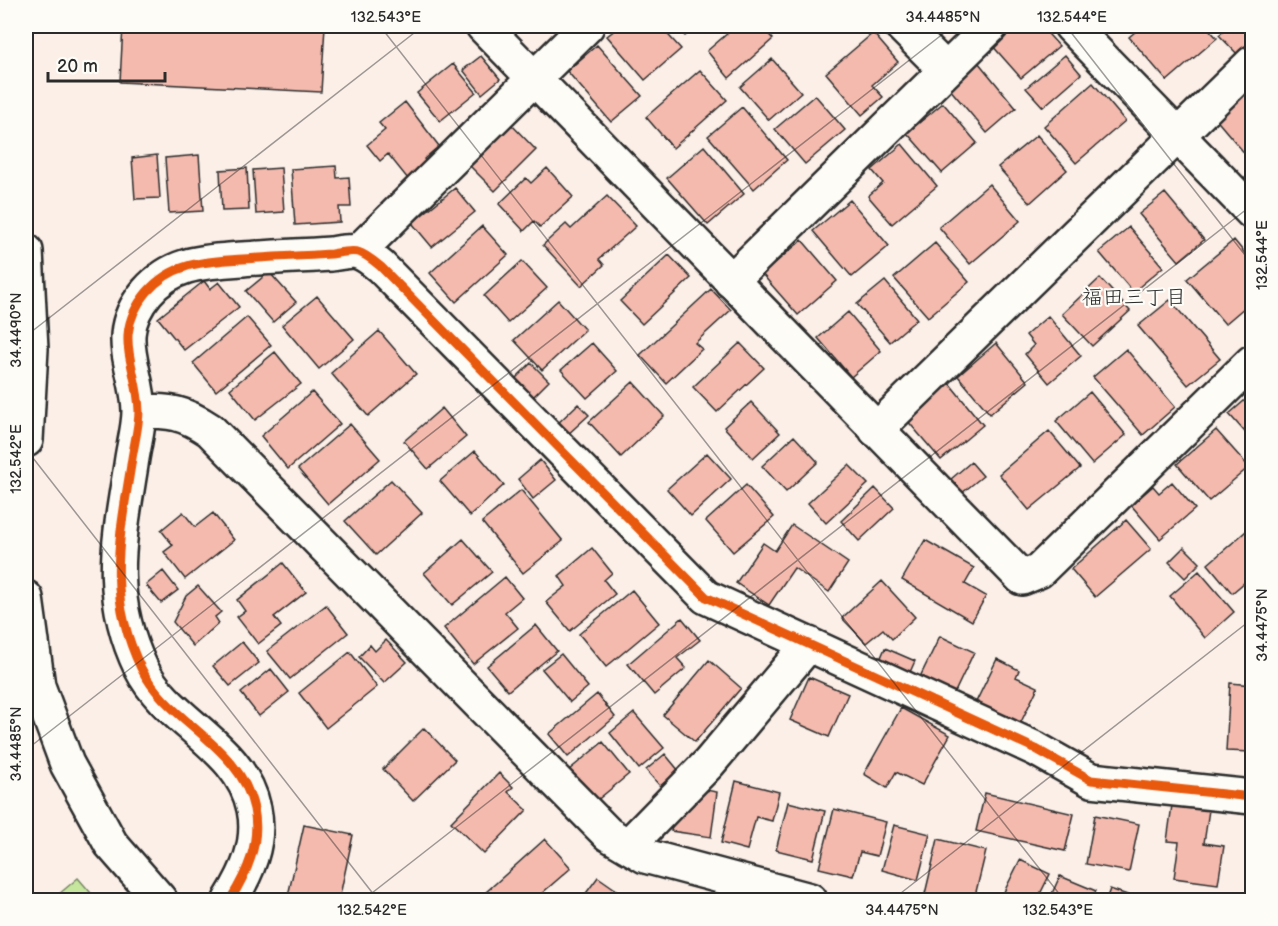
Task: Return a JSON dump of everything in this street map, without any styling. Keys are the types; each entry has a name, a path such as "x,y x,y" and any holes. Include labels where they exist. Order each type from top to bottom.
{"street":[{"path":"483,26 1022,578 1039,571 1252,362"},
{"path":"358,252 588,26"},
{"path":"902,26 946,70"},
{"path":"731,281 991,26"},
{"path":"1071,26 1252,212"},
{"path":"876,430 1252,63"},
{"path":"26,251 31,349 26,440"},
{"path":"230,900 248,872 255,841 254,809 242,782 225,755 175,711 142,670 122,616 117,586 117,555 139,411 128,359 127,334 147,293 167,275 193,263 358,252 381,267 706,597 1036,749 1091,780 1252,797"},
{"path":"139,411 166,411 189,416 210,430 608,834 645,856 810,900"},
{"path":"26,597 38,686 67,764 111,844 160,900"},
{"path":"628,846 709,763 809,644"}],"green space":[{"path":"78,878 97,900 52,900"}],"building":[{"path":"123,26 325,26 321,92 120,82"},
{"path":"620,26 660,26 681,49 645,80 607,36"},
{"path":"676,26 697,26 685,36"},
{"path":"736,26 761,26 773,39 729,78 707,51"},
{"path":"1013,26 1041,26 1059,46 1021,78 991,44"},
{"path":"1142,26 1206,26 1217,38 1167,81 1129,37"},
{"path":"1229,26 1249,26 1252,29 1252,45 1240,57 1219,35"},
{"path":"873,33 898,62 872,85 883,97 862,115 826,73"},
{"path":"597,45 642,96 611,122 567,71"},
{"path":"1065,55 1081,74 1043,107 1026,88"},
{"path":"481,56 500,79 482,94 463,70"},
{"path":"772,59 801,92 769,120 740,87"},
{"path":"978,62 1016,108 987,133 949,88"},
{"path":"453,64 476,92 440,121 417,93"},
{"path":"700,70 727,100 673,148 646,117"},
{"path":"1093,83 1125,121 1076,163 1044,126"},
{"path":"1252,84 1252,162 1214,117"},
{"path":"815,95 845,130 805,164 775,129"},
{"path":"405,102 439,146 424,159 428,163 408,179 388,154 380,161 367,145 385,130 379,123"},
{"path":"943,103 977,143 942,173 907,133"},
{"path":"742,107 787,160 754,189 708,136"},
{"path":"507,120 536,150 495,191 465,161"},
{"path":"1037,135 1067,170 1030,203 998,167"},
{"path":"902,144 937,186 892,224 868,196 883,183 872,170"},
{"path":"704,146 744,194 708,225 667,178"},
{"path":"157,155 160,198 135,199 132,158"},
{"path":"199,155 203,211 169,213 165,158"},
{"path":"336,166 337,178 349,177 351,207 339,207 340,222 295,225 291,169"},
{"path":"247,168 249,210 222,211 220,170"},
{"path":"281,168 284,212 256,214 253,170"},
{"path":"547,168 573,197 540,227 534,221 524,231 499,204 526,178 531,183"},
{"path":"989,184 1020,221 970,264 939,227"},
{"path":"455,188 475,212 432,247 412,223"},
{"path":"1165,193 1204,240 1179,261 1139,214"},
{"path":"607,196 636,226 599,259 604,265 581,286 543,245 566,224 571,229"},
{"path":"850,200 889,246 852,277 813,231"},
{"path":"482,226 508,255 456,302 430,273"},
{"path":"1129,227 1163,267 1133,292 1099,252"},
{"path":"802,240 837,281 798,315 762,274"},
{"path":"1234,240 1252,262 1252,301 1225,324 1187,279"},
{"path":"935,243 969,282 928,317 894,278"},
{"path":"669,255 691,278 642,324 620,301"},
{"path":"522,261 547,288 508,323 484,296"},
{"path":"269,272 296,302 273,322 246,291"},
{"path":"1100,278 1130,311 1092,346 1062,314"},
{"path":"204,281 210,289 219,282 239,307 184,350 158,318"},
{"path":"885,281 917,319 890,342 857,304"},
{"path":"711,289 731,310 695,343 702,349 666,383 640,355"},
{"path":"317,296 354,339 319,369 282,325"},
{"path":"558,300 585,330 542,370 514,340"},
{"path":"1170,300 1220,359 1188,385 1138,326"},
{"path":"848,312 881,351 851,377 818,338"},
{"path":"1048,316 1081,356 1049,383 1025,354 1034,345 1026,335"},
{"path":"247,317 271,345 216,391 193,363"},
{"path":"379,331 416,374 368,416 331,373"},
{"path":"592,343 617,371 587,398 561,370"},
{"path":"740,343 764,368 717,412 693,387"},
{"path":"996,343 1028,382 990,414 958,376"},
{"path":"1126,349 1175,407 1143,435 1093,377"},
{"path":"275,352 301,384 255,420 230,389"},
{"path":"531,363 549,381 532,398 514,380"},
{"path":"633,382 664,416 621,457 589,422"},
{"path":"949,383 983,425 941,460 906,419"},
{"path":"312,392 340,424 288,469 261,436"},
{"path":"1090,392 1126,435 1092,464 1056,421"},
{"path":"1252,394 1252,440 1229,414"},
{"path":"751,402 780,433 753,458 724,427"},
{"path":"578,404 589,415 566,436 556,425"},
{"path":"442,408 466,437 428,469 404,441"},
{"path":"350,424 380,459 328,504 298,469"},
{"path":"1216,430 1249,467 1209,501 1177,464"},
{"path":"1049,431 1080,468 1029,510 999,474"},
{"path":"794,436 818,462 786,492 762,466"},
{"path":"475,451 504,485 470,516 440,481"},
{"path":"707,453 731,479 691,516 667,489"},
{"path":"540,460 556,480 533,499 518,479"},
{"path":"971,462 983,476 962,493 951,479"},
{"path":"849,465 868,484 826,523 808,503"},
{"path":"391,480 422,513 376,555 345,521"},
{"path":"1172,482 1195,509 1160,539 1131,505 1153,486 1159,493"},
{"path":"746,485 774,517 733,552 706,521"},
{"path":"875,488 894,508 859,541 841,521"},
{"path":"521,490 563,541 523,573 482,522"},
{"path":"183,512 195,527 213,513 234,540 185,579 164,552 173,545 161,530"},
{"path":"1126,520 1151,549 1095,597 1071,569"},
{"path":"792,525 848,563 829,592 794,568 769,605 736,583 763,543 775,551"},
{"path":"1252,526 1252,579 1251,577 1232,593 1208,564"},
{"path":"463,539 492,572 452,605 424,573"},
{"path":"925,540 974,568 965,584 986,596 972,621 902,580"},
{"path":"1184,547 1200,563 1185,578 1169,562"},
{"path":"592,548 612,573 604,580 615,594 570,631 546,602 566,586 559,576"},
{"path":"283,563 306,592 274,617 281,626 258,644 237,617 245,611 237,600"},
{"path":"163,571 178,590 161,603 146,585"},
{"path":"1199,571 1234,612 1205,638 1170,596"},
{"path":"505,577 522,598 505,612 518,628 473,664 444,628"},
{"path":"882,581 915,617 892,639 883,629 866,643 842,618"},
{"path":"198,586 221,612 215,617 219,623 193,646 173,622 186,596"},
{"path":"632,590 659,623 606,667 579,634"},
{"path":"326,605 348,633 290,679 267,651"},
{"path":"682,618 700,640 677,658 686,668 654,695 628,664"},
{"path":"536,625 557,651 508,691 487,666"},
{"path":"940,636 974,652 954,694 920,677"},
{"path":"386,640 407,662 384,683 359,657 370,645 375,651"},
{"path":"242,642 259,663 230,686 213,666"},
{"path":"885,648 915,661 906,681 877,667"},
{"path":"350,652 377,687 326,728 299,693"},
{"path":"561,654 588,687 570,702 542,669"},
{"path":"997,659 1019,670 1016,677 1038,687 1020,724 976,702"},
{"path":"709,660 741,688 695,742 663,715"},
{"path":"271,669 289,692 259,716 241,693"},
{"path":"809,677 848,694 829,737 790,720"},
{"path":"1230,683 1252,685 1252,752 1226,751"},
{"path":"597,694 615,717 568,757 549,734"},
{"path":"901,708 950,735 922,785 896,772 887,788 864,774"},
{"path":"634,713 664,748 639,769 610,733"},
{"path":"424,728 455,760 413,801 383,769"},
{"path":"603,742 629,774 595,802 569,770"},
{"path":"665,754 679,771 660,786 646,770"},
{"path":"499,773 513,787 508,792 527,810 484,854 451,822"},
{"path":"736,781 779,792 772,821 756,817 747,850 721,843"},
{"path":"700,789 717,792 711,837 671,831 674,812"},
{"path":"985,793 1074,814 1065,851 976,831"},
{"path":"788,802 825,811 813,859 776,850"},
{"path":"1172,805 1209,810 1204,843 1224,846 1218,884 1174,878 1179,842 1167,841"},
{"path":"834,809 886,822 877,856 860,852 853,876 819,868"},
{"path":"1095,815 1139,824 1129,872 1086,864"},
{"path":"304,825 353,835 339,900 287,900"},
{"path":"894,825 930,834 918,880 882,870"},
{"path":"545,839 571,868 534,900 493,900 486,892"},
{"path":"938,839 986,851 974,900 952,900 925,894"},
{"path":"1020,860 1050,874 1037,900 1000,900"},
{"path":"1060,876 1096,891 1092,900 1049,900"},
{"path":"598,877 631,900 581,900"},
{"path":"1110,889 1142,900 1106,900"}],"cycle path":[{"path":"230,900 247,868 256,834 254,809 247,787 235,768 220,751 168,704 153,687 141,668 123,616 118,568 123,519 139,418 138,395 129,351 130,323 136,308 147,292 168,274 191,265 216,261 352,251 364,254 381,267 706,597 1036,749 1091,780 1252,797"}],"district":[{"name":"福田三丁目","path":"1134,297"}]}
